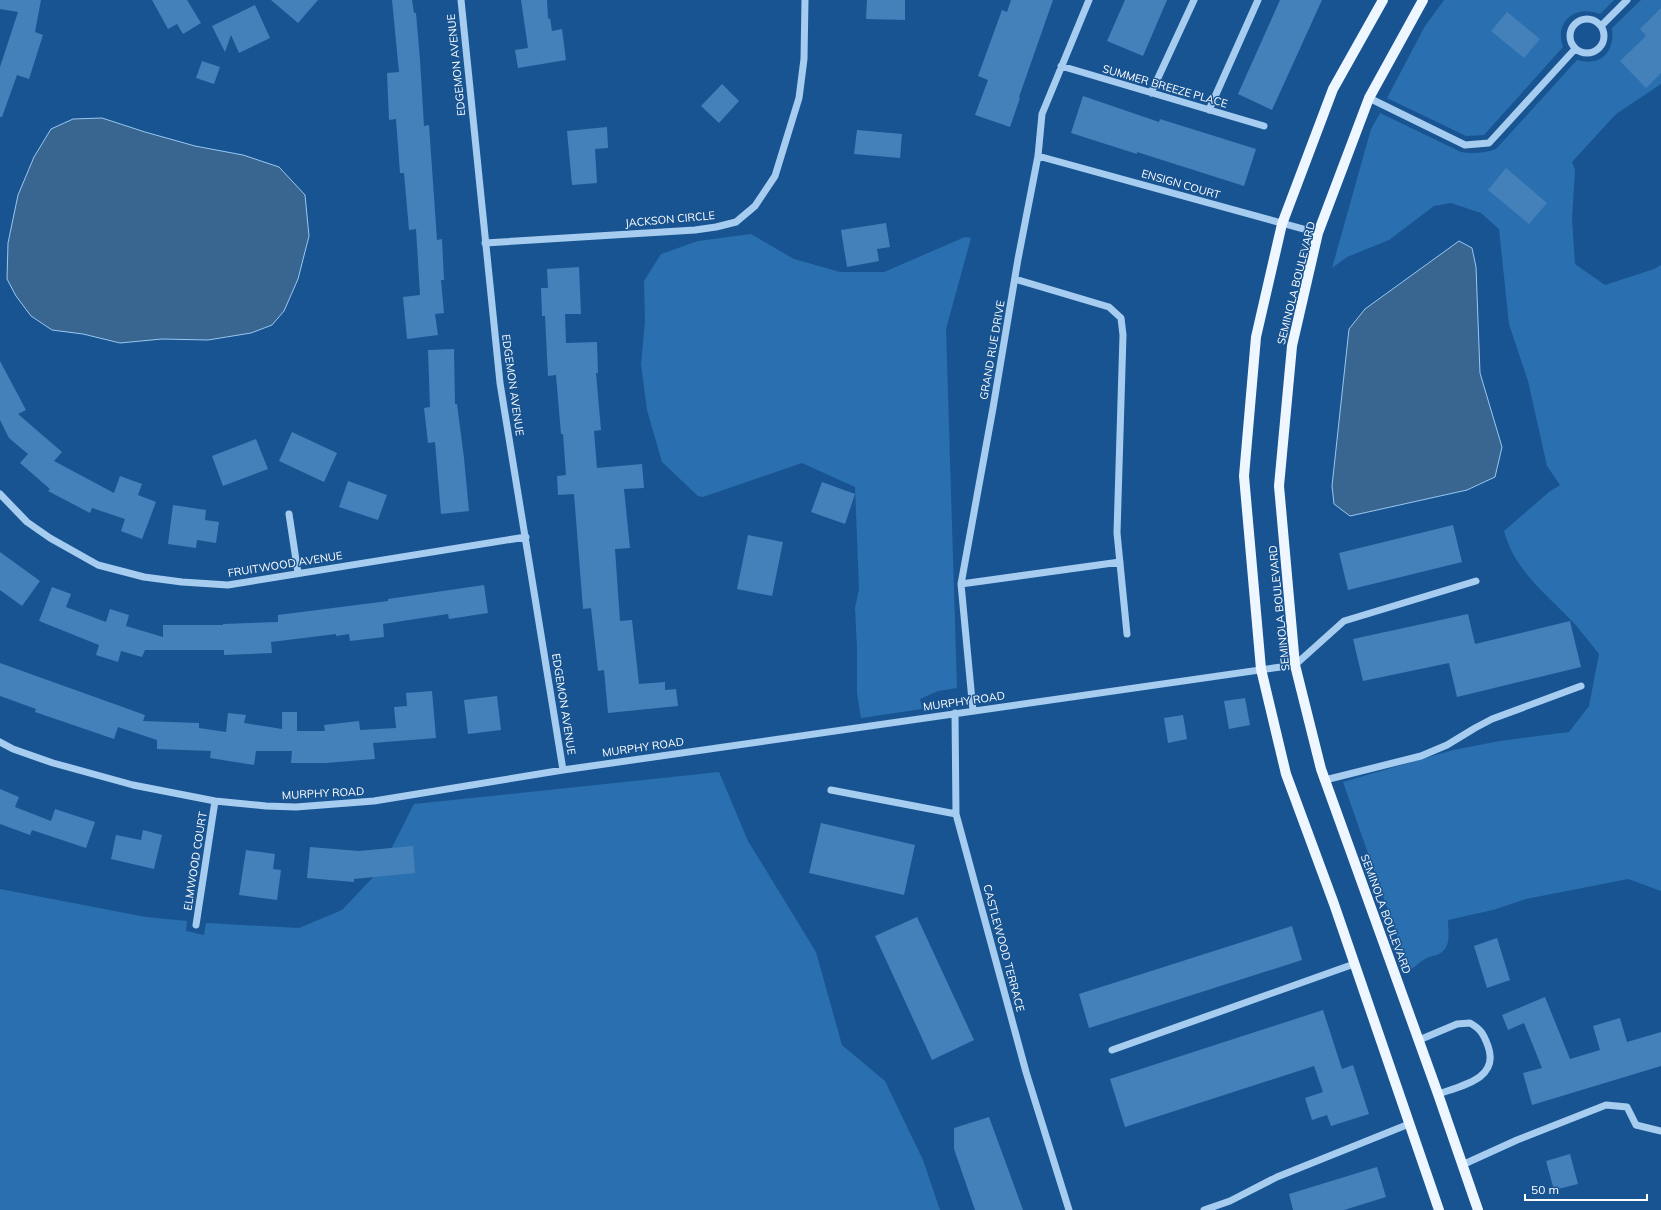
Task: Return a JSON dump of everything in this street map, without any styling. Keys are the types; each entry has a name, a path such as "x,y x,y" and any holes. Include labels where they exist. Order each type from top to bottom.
{"main road":[{"name":"SEMINOLA BOULEVARD","path":"1383,0 1333,89 1282,224 1256,337 1244,476 1261,669 1286,774 1354,964 1439,1210"},
{"name":"SEMINOLA BOULEVARD","path":"1423,0 1369,98 1318,233 1292,346 1279,486 1295,665 1325,780 1438,1094 1478,1210"}],"street":[{"name":"EDGEMON AVENUE","path":"461,0 500,383 563,770"},
{"name":"JACKSON CIRCLE","path":"485,243 695,230 736,222 755,206 775,176 799,98 804,59 805,0"},
{"name":"GRAND RUE DRIVE","path":"973,711 961,584 1038,156 1042,114 1088,0"},
{"path":"1151,93 1194,0"},
{"path":"1209,110 1258,0"},
{"path":"1601,26 1628,0"},
{"path":"1586,19 1592,19 1601,26 1604,37 1603,42 1596,51 1585,53 1575,49 1570,39 1572,28 1576,23 1586,19"},
{"path":"1369,98 1465,145 1489,143 1575,49"},
{"name":"SUMMER BREEZE PLACE","path":"1061,66 1264,126"},
{"name":"ENSIGN COURT","path":"1038,156 1318,233"},
{"path":"1015,279 1109,307 1121,318 1123,335 1117,533 1127,634"},
{"name":"FRUITWOOD AVENUE","path":"0,494 27,522 50,538 98,565 144,577 182,582 228,585 526,537"},
{"path":"289,514 298,574"},
{"path":"961,584 1120,562"},
{"path":"1295,665 1344,621 1476,581"},
{"name":"MURPHY ROAD","path":"0,742 13,749 53,763 133,785 215,801 266,806 296,806 374,801 563,770 1295,665"},
{"path":"1325,780 1421,756 1447,745 1492,719 1582,686"},
{"name":"CASTLEWOOD TERRACE","path":"955,713 956,814 1026,1072 1069,1210"},
{"path":"831,790 956,814"},
{"name":"ELMWOOD COURT","path":"196,925 215,801"},
{"path":"1112,1050 1354,964"},
{"path":"1418,1040 1457,1024 1470,1023 1483,1033 1491,1054 1489,1067 1484,1074 1472,1082 1438,1094"},
{"path":"1462,1165 1517,1140 1606,1105 1627,1107 1636,1125 1661,1131"},
{"path":"1204,1210 1230,1201 1277,1177 1409,1124"}],"shaded area":[{"path":"1444,0 1614,0 1600,14 1582,11 1569,17 1561,30 1563,47 1484,135 1466,136 1387,98 1425,26"},
{"path":"1641,0 1661,0 1661,84 1616,114 1572,162 1575,169 1572,219 1575,264 1605,285 1654,269 1661,265 1661,891 1628,879 1526,899 1493,910 1448,920 1448,944 1446,948 1439,954 1425,959 1409,970 1343,782 1453,750 1500,741 1569,732 1589,706 1599,654 1573,622 1530,579 1515,557 1504,531 1549,492 1560,485 1547,466 1528,381 1509,324 1499,229 1481,213 1451,203 1434,206 1389,240 1347,257 1332,268 1371,129 1380,113 1461,152 1479,153 1496,149 1577,60 1586,62 1593,61 1600,59 1605,55 1611,44 1612,28"},
{"path":"102,118 195,146 243,155 279,167 305,195 309,236 298,279 284,311 272,325 251,333 208,340 162,339 120,343 83,334 52,330 31,316 16,296 7,279 8,243 18,195 34,157 51,129 73,119"},
{"path":"751,234 794,259 840,272 884,272 965,237 971,238 946,329 957,688 938,691 920,699 922,709 861,718 857,693 855,608 859,589 855,487 802,463 703,497 698,496 662,462 647,410 641,364 645,321 644,281 661,254 698,241"},
{"path":"1459,241 1472,248 1476,267 1480,373 1502,447 1495,477 1467,490 1350,516 1334,504 1332,486 1349,329 1365,309"},
{"path":"719,772 748,841 816,952 842,1045 885,1081 923,1160 940,1210 0,1210 0,889 146,917 187,921 186,931 204,935 206,923 299,928 342,910 381,869 414,804"}],"building":[{"path":"0,0 41,0 35,32 43,35 29,79 17,75 2,117 0,117 0,67 18,12 0,9"},
{"path":"152,0 187,0 201,23 183,34 177,24 168,29"},
{"path":"271,0 318,0 298,23"},
{"path":"392,0 412,0 414,13 416,13 424,126 429,125 437,240 442,239 444,280 441,280 444,313 435,314 438,335 407,339 403,297 420,295 416,229 409,230 404,173 400,173 396,119 389,120 387,73 399,72"},
{"path":"521,0 547,0 548,19 550,18 552,31 562,29 566,60 518,68 515,50 528,48"},
{"path":"867,0 905,0 905,20 866,19"},
{"path":"1011,0 1053,0 1010,127 975,115 988,80 978,76 1002,10 1007,12"},
{"path":"1125,0 1167,0 1143,56 1107,41"},
{"path":"1280,0 1322,0 1272,110 1238,94"},
{"path":"255,5 270,38 239,53 231,35 225,52 212,26"},
{"path":"1661,8 1661,73 1646,88 1620,61 1646,36 1640,29"},
{"path":"1507,12 1540,39 1524,58 1491,31"},
{"path":"202,61 220,67 214,84 196,78"},
{"path":"722,84 739,101 719,123 701,106"},
{"path":"1083,96 1159,122 1160,119 1256,149 1244,186 1071,133"},
{"path":"607,127 608,148 595,149 597,183 572,185 567,131"},
{"path":"857,130 902,134 900,158 854,154"},
{"path":"1506,168 1547,203 1529,224 1488,190"},
{"path":"886,223 890,247 877,249 879,261 847,267 841,230"},
{"path":"579,267 581,314 565,314 566,343 597,342 598,373 596,373 601,430 594,431 597,468 642,464 644,488 624,489 630,548 615,549 620,621 632,620 639,684 665,682 665,690 676,689 678,706 608,713 604,670 598,671 591,608 583,609 574,494 558,495 557,476 566,475 563,434 561,434 556,375 548,376 545,316 542,316 541,288 548,288 547,269"},
{"path":"454,349 455,404 457,404 469,511 441,514 435,442 428,443 424,408 430,407 428,350"},
{"path":"0,361 26,410 18,414 62,452 54,461 114,493 120,476 142,484 138,495 156,502 142,539 121,531 125,519 92,508 90,513 48,491 50,489 20,463 28,454 9,438 0,420"},
{"path":"292,432 337,453 324,482 279,461"},
{"path":"256,439 268,469 223,486 212,456"},
{"path":"348,481 387,495 378,520 339,507"},
{"path":"822,482 855,494 845,524 811,512"},
{"path":"173,505 206,510 205,520 219,522 216,543 197,540 196,548 168,544"},
{"path":"1453,525 1462,562 1348,590 1339,553"},
{"path":"748,535 783,542 772,596 737,589"},
{"path":"0,552 40,581 22,606 0,590"},
{"path":"484,585 488,613 449,619 448,614 383,624 384,637 350,641 349,634 336,636 336,634 271,642 272,653 224,655 224,650 145,650 142,657 121,651 118,662 96,655 99,645 39,621 52,587 71,594 66,607 106,622 110,609 129,615 126,626 163,637 163,625 223,625 278,622 278,615 388,601 388,599"},
{"path":"1468,614 1475,644 1570,621 1581,667 1457,697 1449,663 1363,681 1353,639"},
{"path":"0,663 145,715 143,721 199,723 199,728 226,732 228,713 246,715 244,723 282,729 282,712 297,712 297,731 325,731 324,725 359,721 360,730 396,728 394,707 407,706 406,693 432,691 436,738 373,743 375,759 326,763 291,763 292,751 256,751 254,765 210,758 211,751 157,749 157,740 118,727 114,739 35,712 36,709 0,696"},
{"path":"497,696 501,730 468,734 464,700"},
{"path":"1245,698 1250,725 1229,729 1224,701"},
{"path":"1183,715 1187,739 1168,743 1164,718"},
{"path":"0,789 19,797 15,807 51,821 55,809 95,822 86,848 32,830 30,835 0,824"},
{"path":"821,823 915,845 904,895 809,873"},
{"path":"143,830 162,835 154,869 111,859 116,835 141,840"},
{"path":"413,846 415,873 354,879 354,882 307,878 310,847 359,851"},
{"path":"246,850 275,854 273,869 281,870 277,900 239,895"},
{"path":"917,917 974,1040 932,1060 875,936"},
{"path":"1292,926 1302,960 1089,1028 1079,994"},
{"path":"1497,938 1510,980 1487,988 1474,946"},
{"path":"1545,997 1570,1059 1600,1050 1593,1026 1620,1018 1627,1042 1661,1032 1661,1066 1532,1105 1523,1073 1542,1068 1524,1023 1508,1030 1502,1015"},
{"path":"1323,1010 1342,1069 1353,1065 1369,1114 1331,1126 1327,1115 1312,1120 1305,1098 1323,1092 1314,1066 1125,1127 1110,1079"},
{"path":"989,1117 1023,1210 975,1210 954,1149 954,1128"},
{"path":"1570,1154 1578,1184 1554,1190 1546,1161"},
{"path":"1377,1167 1386,1197 1344,1210 1293,1210 1289,1194"}]}
